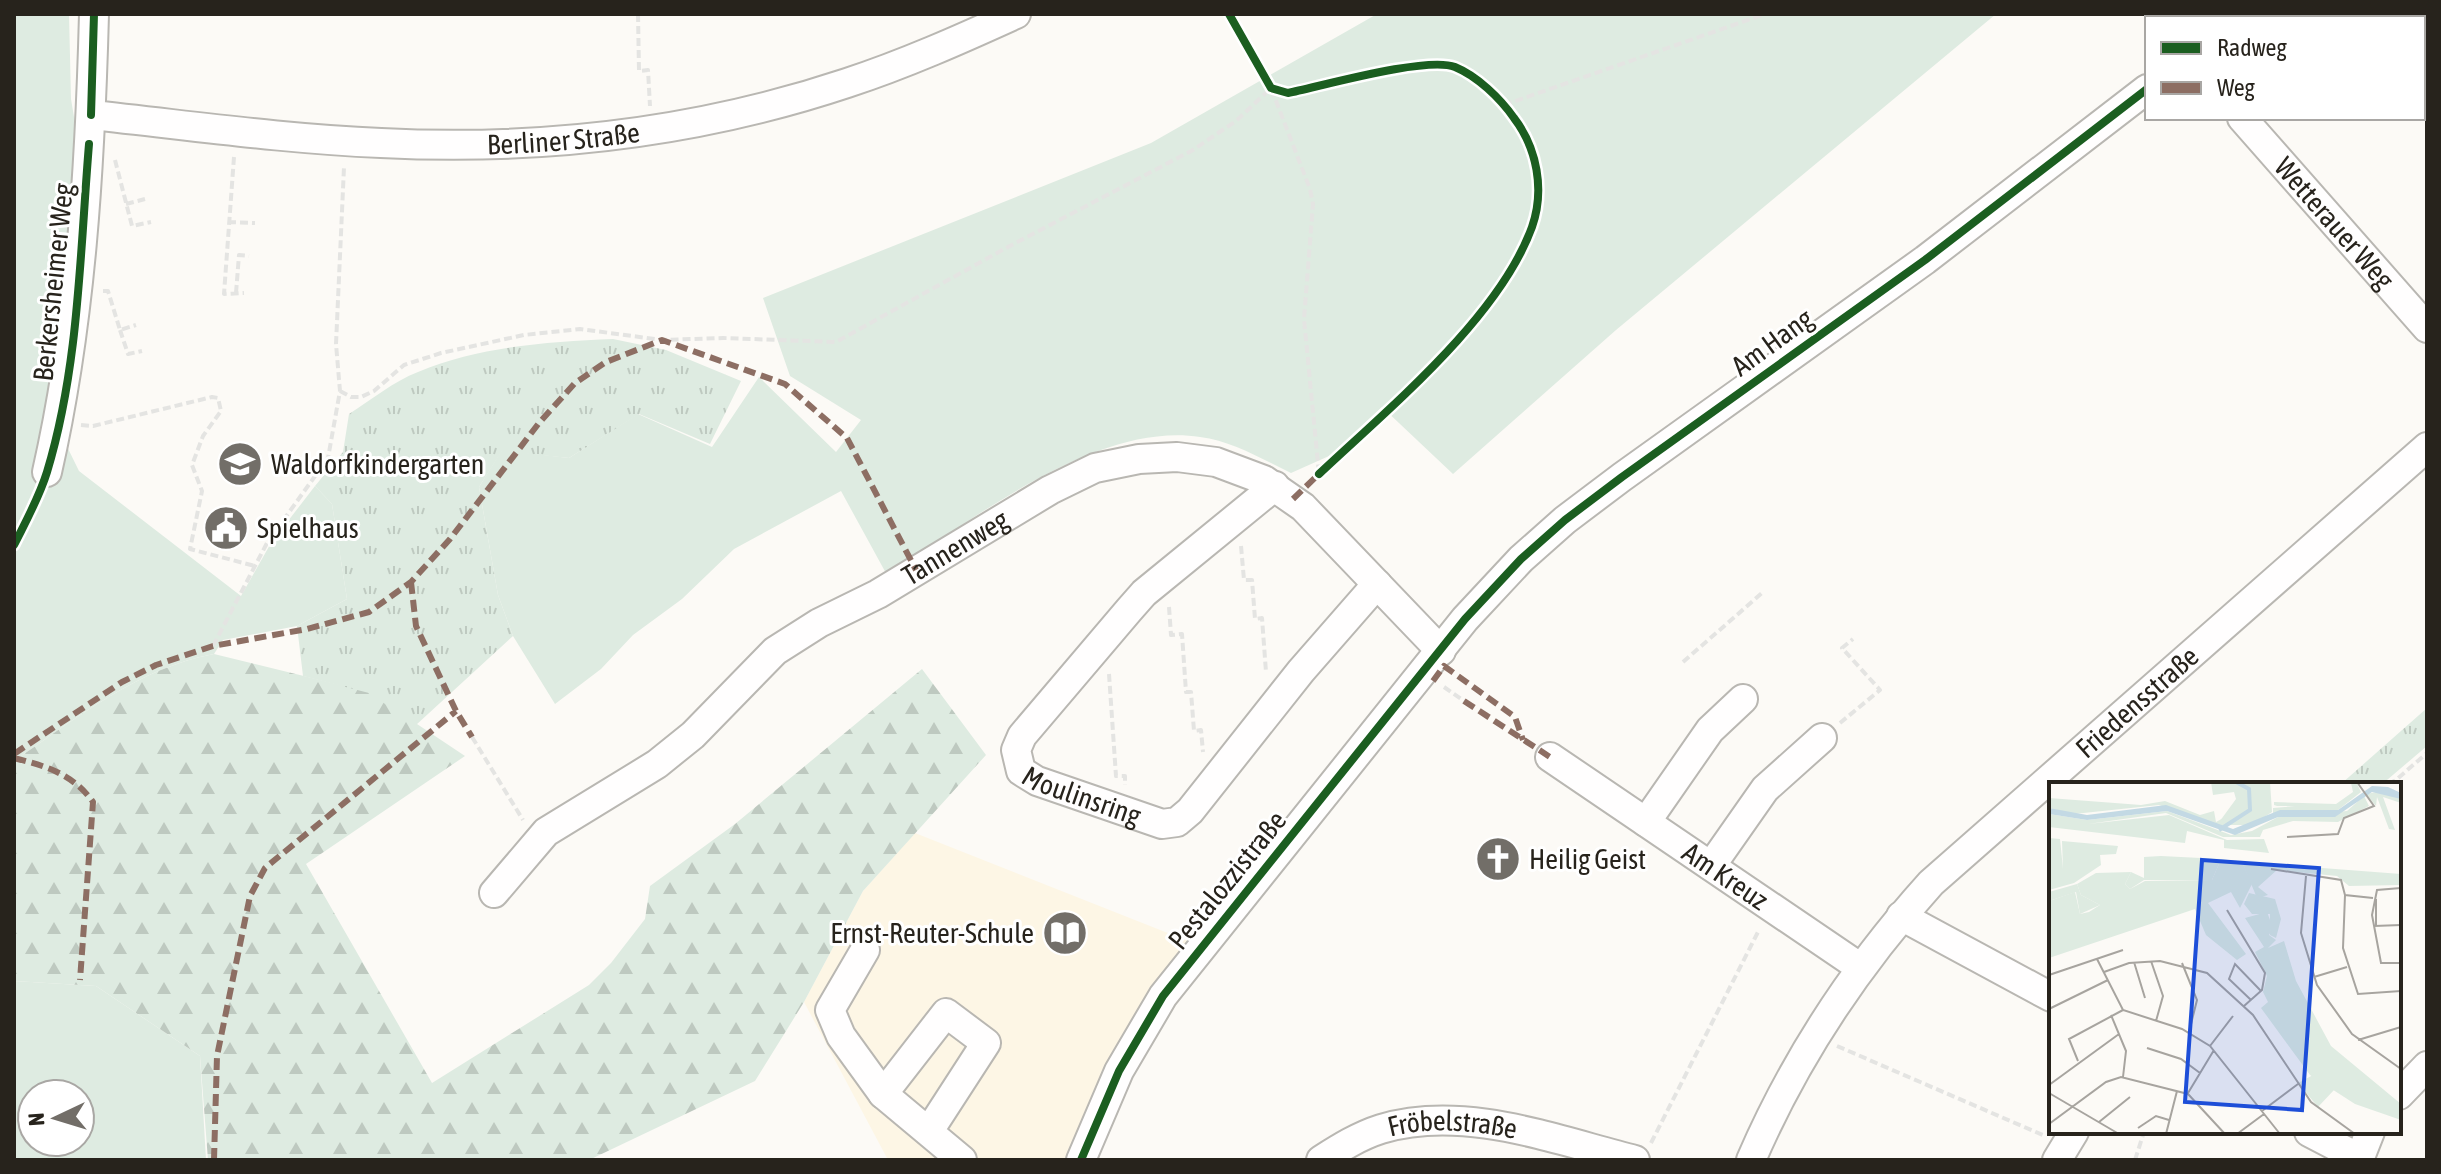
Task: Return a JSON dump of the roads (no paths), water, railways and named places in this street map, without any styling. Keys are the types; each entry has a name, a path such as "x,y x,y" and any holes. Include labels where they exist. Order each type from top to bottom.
{"street":[{"name":"Berkersheimer Weg","path":"47,472 71,353 91,115 94,14"},
{"name":"Berliner Straße","path":"91,115 345,141 510,144 609,136 745,112 849,83 1016,14"},
{"name":"Am Hang","path":"1441,651 1494,586 1565,520 1925,260 2145,91"},
{"name":"Wetterauer Weg","path":"2244,120 2427,328"},
{"name":"Friedensstraße","path":"1751,1160 1787,1086 1825,1021 1901,916 1960,855 2427,447"},
{"name":"Tannenweg","path":"494,893 546,832 657,764 693,735 775,651 819,623 878,594 1077,475 1095,468 1177,457 1216,462 1250,473 1275,486 1303,507 1441,651"},
{"name":"Moulinsring","path":"1275,486 1144,593 1029,726 1019,743 1017,757 1021,771 1033,779 1162,824 1177,822 1190,811 1301,671 1377,584"},
{"name":"Pestalozzistraße","path":"1081,1160 1119,1071 1163,996 1441,651"},
{"path":"1646,822 1710,730 1743,699"},
{"path":"1711,866 1765,789 1822,738"},
{"name":"Am Kreuz","path":"1550,757 1861,968"},
{"path":"1901,916 2049,996"},
{"path":"865,950 830,1010 841,1036 883,1094 962,1160"},
{"path":"883,1094 946,1013 986,1043 929,1131"},
{"path":"2401,1093 2427,1066"},
{"name":"Fröbelstraße","path":"1321,1160 1360,1137 1382,1129 1446,1120 1642,1154"},
{"path":"2313,1134 2359,1159 2369,1134"}],"place":[{"name":"Waldorfkindergarten","path":"240,464"},
{"name":"Spielhaus","path":"226,528"},
{"name":"Heilig Geist","path":"1498,859"},
{"name":"Ernst-Reuter-Schule","path":"1065,933"}]}
